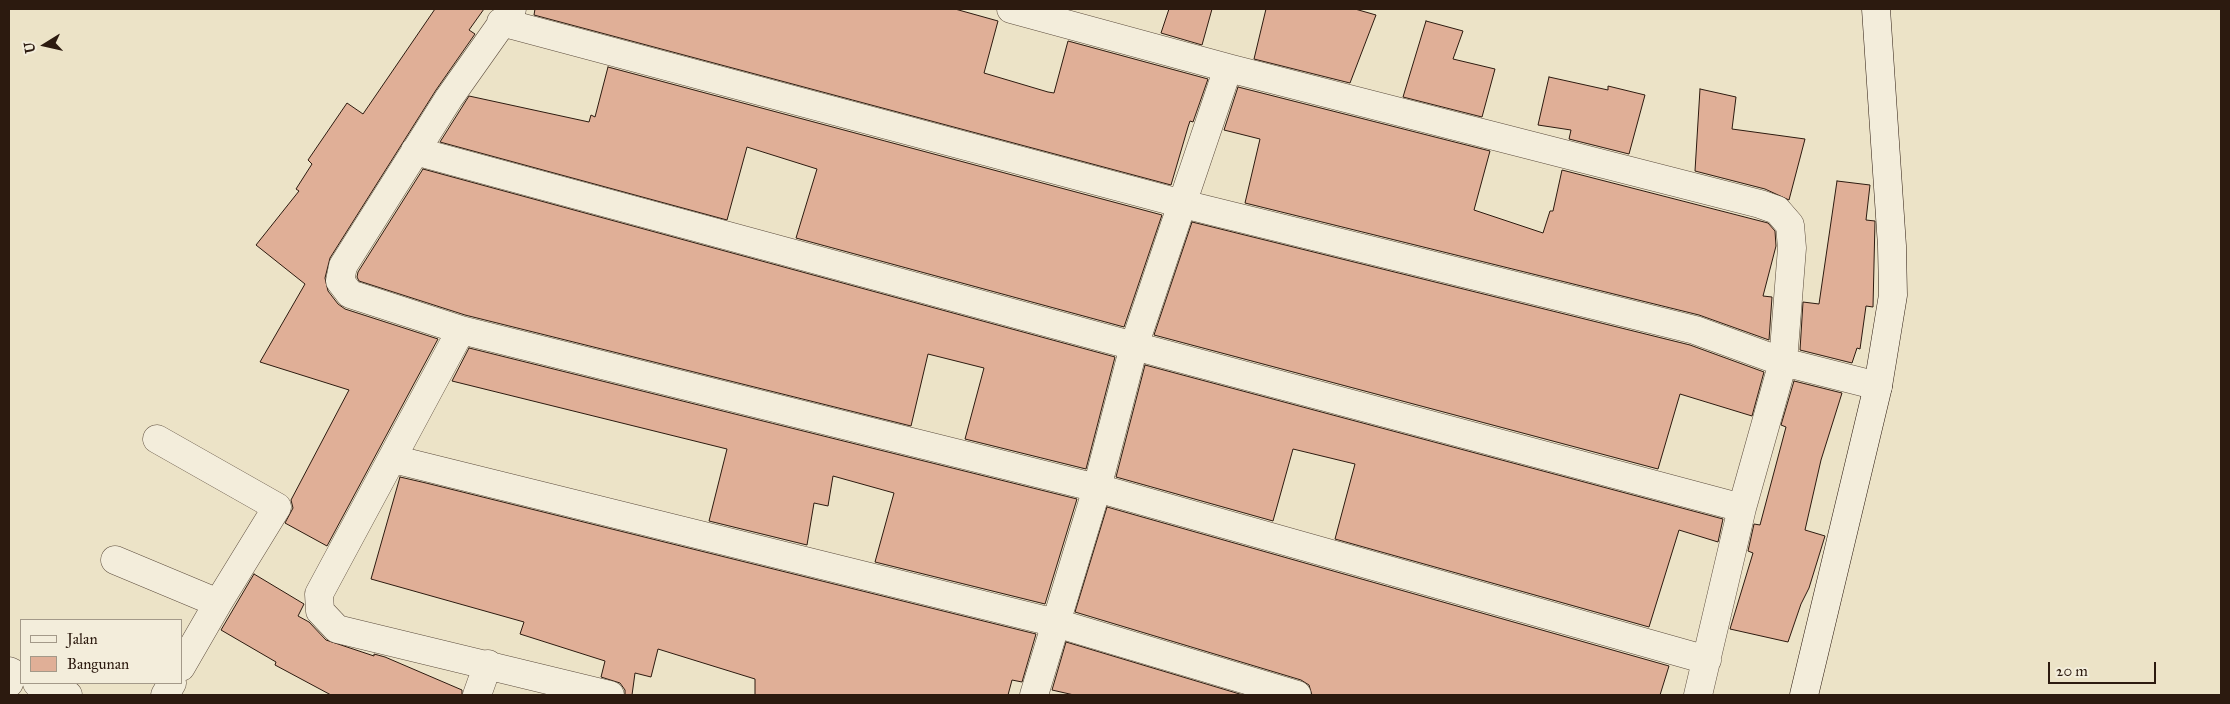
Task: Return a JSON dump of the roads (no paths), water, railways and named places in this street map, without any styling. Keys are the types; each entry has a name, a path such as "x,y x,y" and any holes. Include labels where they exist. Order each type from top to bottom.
{"street":[{"path":"1011,9 1228,68 1777,210 1790,225 1792,248 1783,362 1742,508 1698,695"},
{"path":"1804,695 1878,386 1893,295 1892,246 1876,9"},
{"path":"1707,660 1097,488 461,330 350,294 340,281 343,266 449,98 507,16 1182,204 1695,330 1783,362 1878,386"},
{"path":"1034,695 1097,488 1134,346 1228,68"},
{"path":"415,151 1134,346 1742,508"},
{"path":"461,330 319,594 320,611 337,629 610,695"},
{"path":"157,439 277,507 182,665"},
{"path":"393,459 1056,623 1297,695"},
{"path":"115,560 218,603"},
{"path":"477,695 488,664"},
{"path":"37,684 68,695"},
{"path":"165,695 171,684"}]}
